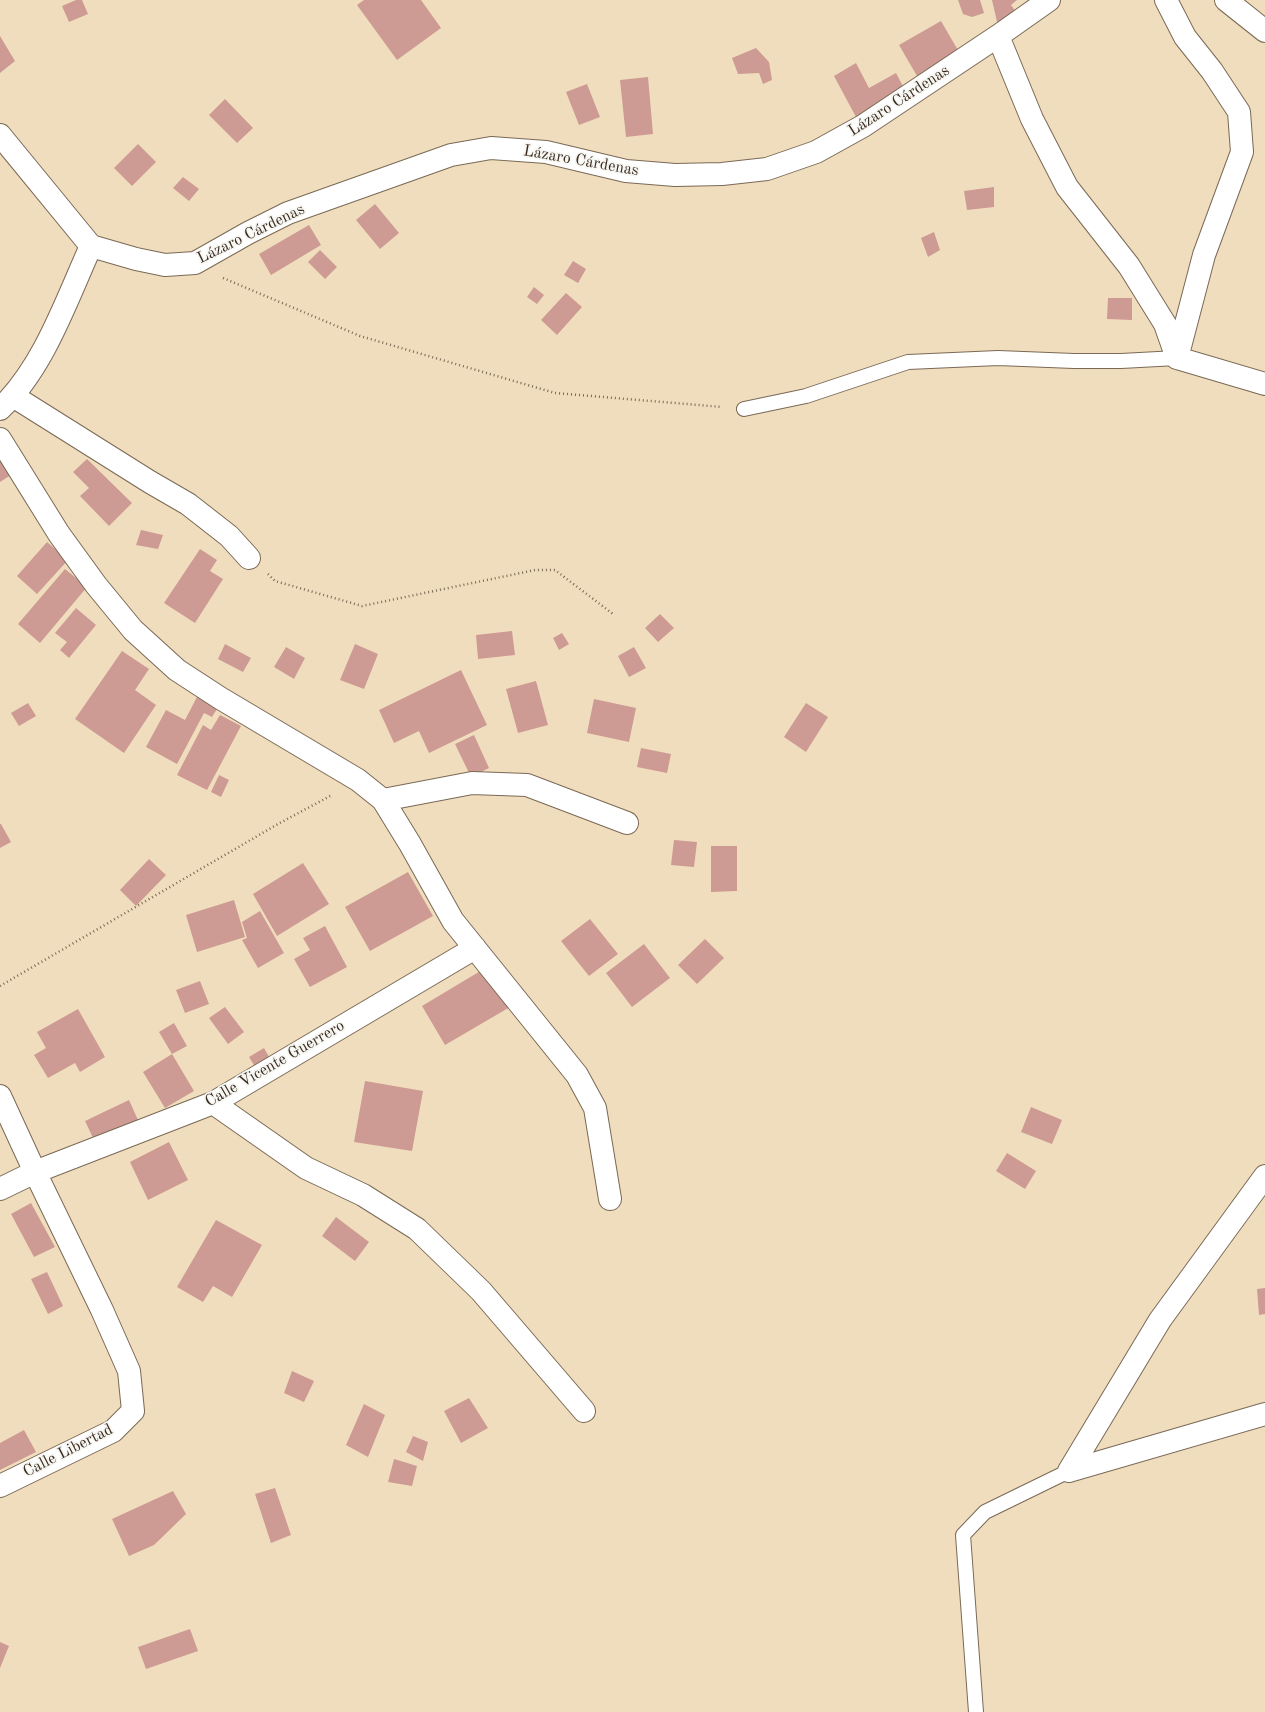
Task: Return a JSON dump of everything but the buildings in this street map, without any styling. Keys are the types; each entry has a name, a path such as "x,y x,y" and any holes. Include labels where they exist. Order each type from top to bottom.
{"street":[{"name":"Lázaro Cárdenas","path":"91,246 136,259 166,265 195,263 248,233 288,213 452,155 491,148 546,152 626,170 675,175 722,174 767,168 816,152 863,126 998,36 1049,0"},
{"path":"1166,0 1185,37 1212,71 1239,112 1242,152 1204,255 1177,358"},
{"path":"1226,0 1265,31"},
{"path":"998,36 1032,120 1067,187 1133,272 1165,324 1177,358"},
{"path":"0,135 91,246 47,345 7,403 188,504 229,536 249,558"},
{"path":"1177,358 1265,384"},
{"path":"0,439 59,534 96,585 133,630 177,670 220,698 358,780 383,800 454,921 578,1075 595,1108 610,1199"},
{"path":"383,800 472,783 527,785 627,823"},
{"name":"Calle Vicente Guerrero","path":"0,1189 35,1172 213,1103 475,948"},
{"path":"0,1096 35,1172"},
{"path":"213,1103 306,1168 363,1195 417,1229 481,1291 584,1411"},
{"name":"Calle Libertad","path":"0,1486 113,1430 133,1411 129,1371 102,1310 35,1172"},
{"path":"1069,1471 1160,1320 1265,1176"},
{"path":"1069,1471 1265,1414"}],"lane":[{"path":"744,409 806,396 908,362 998,358 1121,361 1177,358"},
{"path":"976,1712 963,1535 985,1512 1069,1471"}],"path":[{"path":"195,263 232,282 360,336 555,393 744,409"},
{"path":"249,558 275,581 362,606 535,570 555,570 613,614"},
{"path":"0,986 271,828 358,780"}]}
